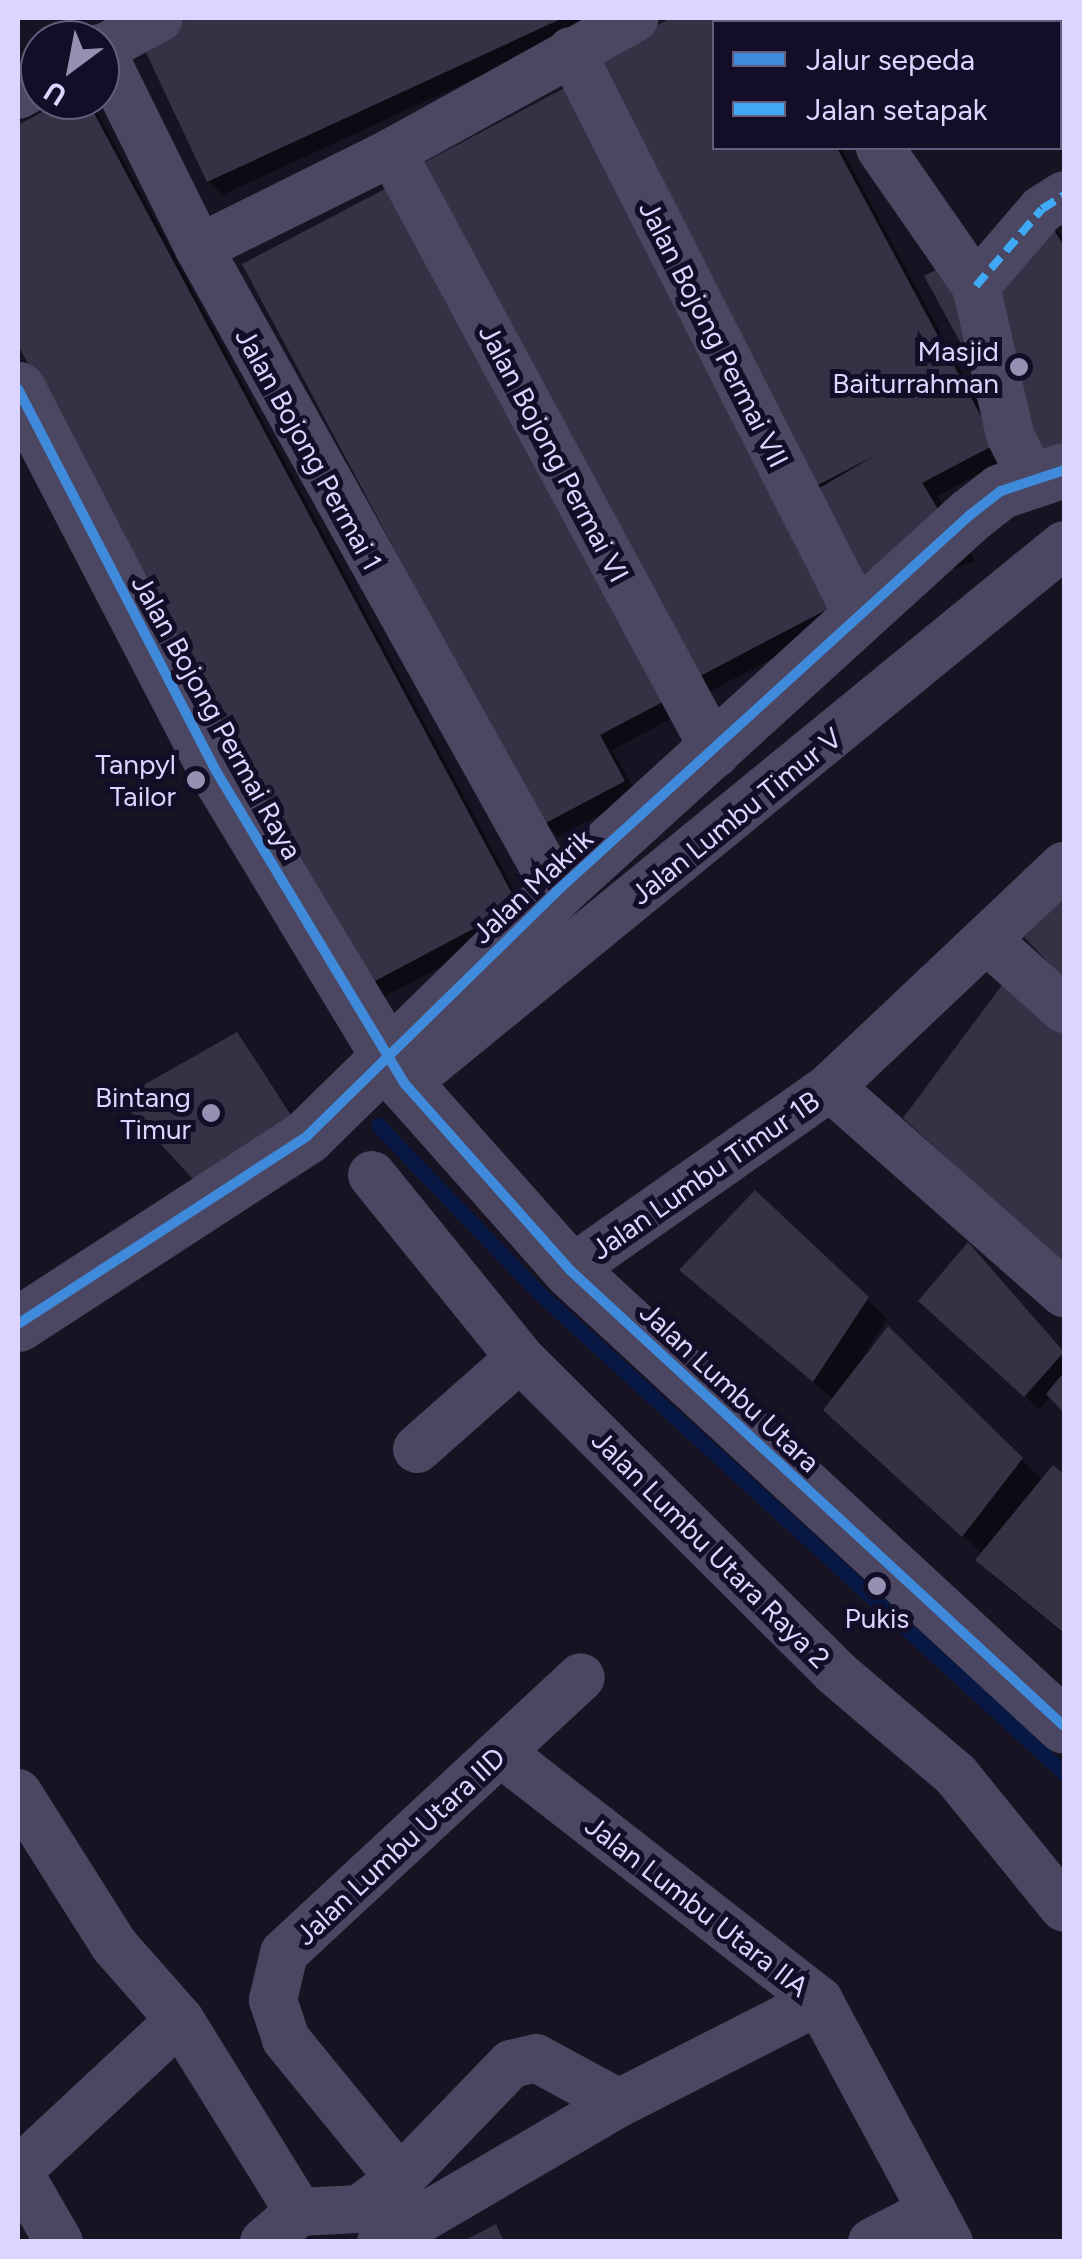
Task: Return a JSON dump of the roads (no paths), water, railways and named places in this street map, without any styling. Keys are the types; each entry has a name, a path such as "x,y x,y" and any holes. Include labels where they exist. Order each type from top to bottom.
{"street":[{"path":"120,38 159,18"},
{"path":"199,248 392,152 635,18"},
{"name":"Jalan Bojong Permai VII","path":"571,52 858,616"},
{"name":"Jalan Bojong Permai 1","path":"120,89 199,248 527,846 557,891"},
{"path":"881,150 976,286 1010,435 1048,474"},
{"name":"Jalan Bojong Permai VI","path":"392,152 716,753"},
{"path":"976,286 1042,208 1064,196"},
{"name":"Jalan Bojong Permai Raya","path":"18,389 216,771 396,1072"},
{"name":"Jalan Makrik","path":"18,1324 307,1136 396,1072 557,891 716,753 970,514 1048,474"},
{"name":"Jalan Lumbu Timur V","path":"396,1072 1064,545"},
{"path":"830,1087 1064,866"},
{"path":"988,940 1064,1009"},
{"name":"Jalan Lumbu Utara","path":"396,1072 570,1270 1064,1726"},
{"name":"Jalan Lumbu Timur 1B","path":"570,1270 830,1087 1064,1293"},
{"name":"Jalan Lumbu Utara Raya 2","path":"372,1175 520,1358 835,1672 956,1775 1064,1908"},
{"path":"417,1449 520,1358"},
{"name":"Jalan Lumbu Utara IID","path":"400,2178 286,2039 272,2000 284,1953 581,1677"},
{"name":"Jalan Lumbu Utara IIA","path":"501,1754 819,2001 940,2226"},
{"path":"18,1793 114,1944 180,2020 282,2227 373,2231 819,2001"},
{"path":"59,2242 18,2171 180,2020"},
{"path":"373,2231 400,2178 512,2064 536,2058 620,2103"},
{"path":"872,2242 940,2226"}],"waterway":[{"path":"378,1125 538,1292 1064,1773"}],"place":[{"name":"Masjid Baiturrahman","path":"1019,367"},
{"name":"Tanpyl Tailor","path":"196,780"},
{"name":"Bintang Timur","path":"211,1113"},
{"name":"Pukis","path":"877,1586"}]}
